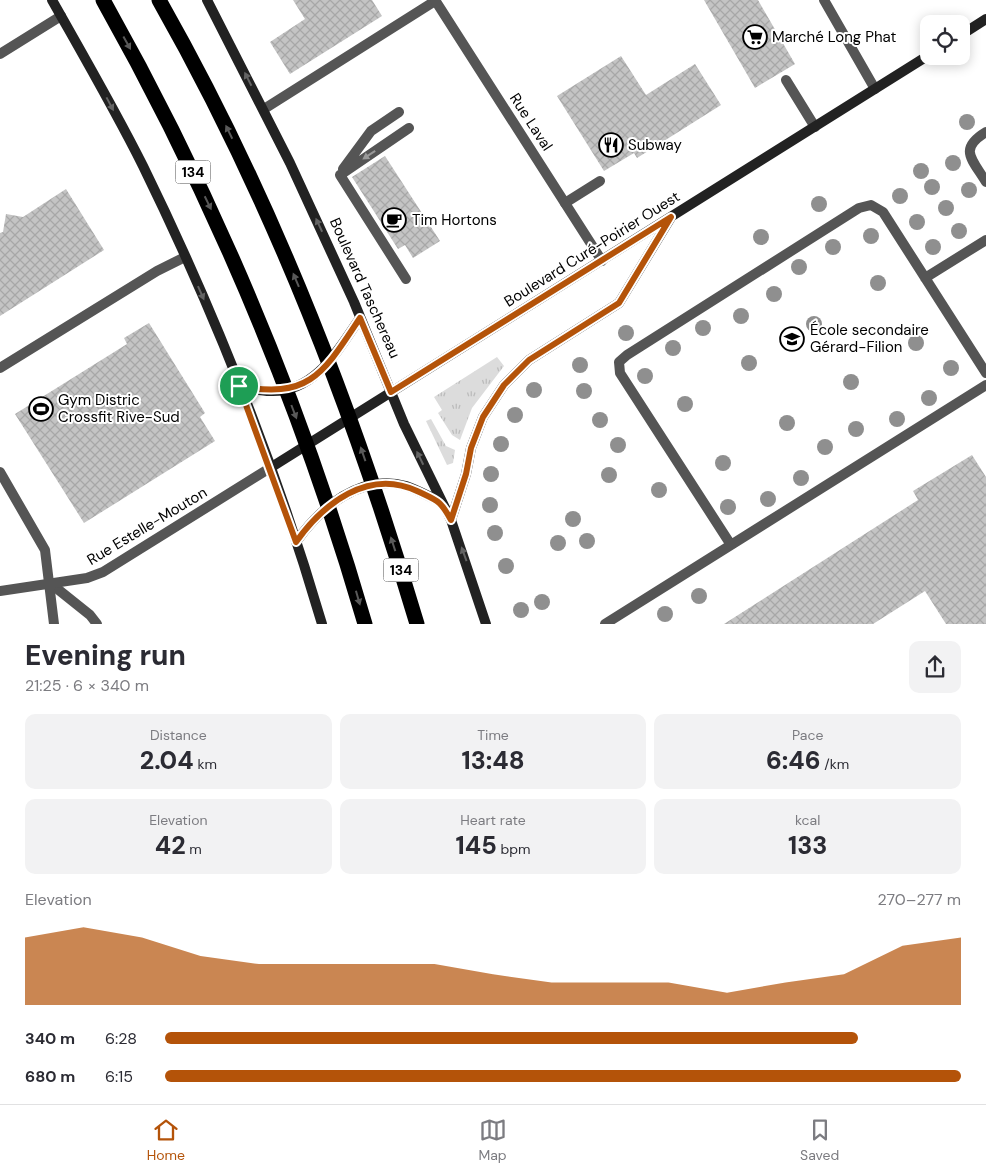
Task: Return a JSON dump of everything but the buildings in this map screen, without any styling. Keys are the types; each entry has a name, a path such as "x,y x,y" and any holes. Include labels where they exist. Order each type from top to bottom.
{"highway":[{"name":"134","path":"103,0 157,100 234,260 270,350 340,539 365,624"},
{"name":"134","path":"159,0 233,140 315,325 385,517 417,624"}],"main road":[{"path":"52,0 142,165 185,257 239,386 270,468 322,624"},
{"name":"Boulevard Taschereau","path":"207,0 264,110 360,318 441,502 451,520 486,624"},
{"path":"970,30 986,20"},
{"name":"Boulevard Curé-Poirier Ouest","path":"270,468 920,61"},
{"path":"451,520 466,474 471,448 483,417 504,385 529,360 619,303 671,217"},
{"path":"239,386 271,391 300,385 310,379 329,362 360,318"},
{"path":"296,542 320,513 342,497 365,486 395,484 414,489 441,502"}],"street":[{"path":"264,110 435,0"},
{"name":"Rue Laval","path":"435,0 602,261"},
{"path":"824,0 875,89"},
{"path":"0,54 61,16"},
{"path":"786,80 815,127"},
{"path":"340,174 371,131 399,112"},
{"path":"340,174 409,128"},
{"path":"986,132 972,142 969,150 971,158 986,182"},
{"path":"340,174 406,280"},
{"path":"565,203 600,181"},
{"path":"731,545 620,373 618,366 620,360 866,205 876,206 883,212 986,373"},
{"path":"926,278 986,240"},
{"path":"0,368 157,271 185,257"},
{"path":"605,624 986,385"},
{"name":"Rue Estelle-Mouton","path":"0,591 87,578 103,572 270,468"},
{"path":"0,472 45,550 54,624"},
{"path":"50,583 90,615 96,624"}],"green space":[{"path":"497,357 504,366 472,408 460,440 452,435 438,413 442,410 434,397"},
{"path":"431,419 446,446 455,450 453,463 447,465 426,421"}],"place":[{"name":"Marché Long Phat","path":"755,37"},
{"name":"Subway","path":"611,145"},
{"name":"Tim Hortons","path":"394,220"},
{"name":"École secondaire Gérard-Filion","path":"792,339"},
{"name":"Gym Distric Crossfit Rive-Sud","path":"41,409"}],"route":[{"path":"671,217 619,303 529,360 504,385 493,400 483,417 471,448 466,474 451,520 441,502 406,486 377,484 355,490 332,503 310,523 296,542 239,386 271,391 300,385 319,372 329,362 360,318 391,392 671,217"}]}
